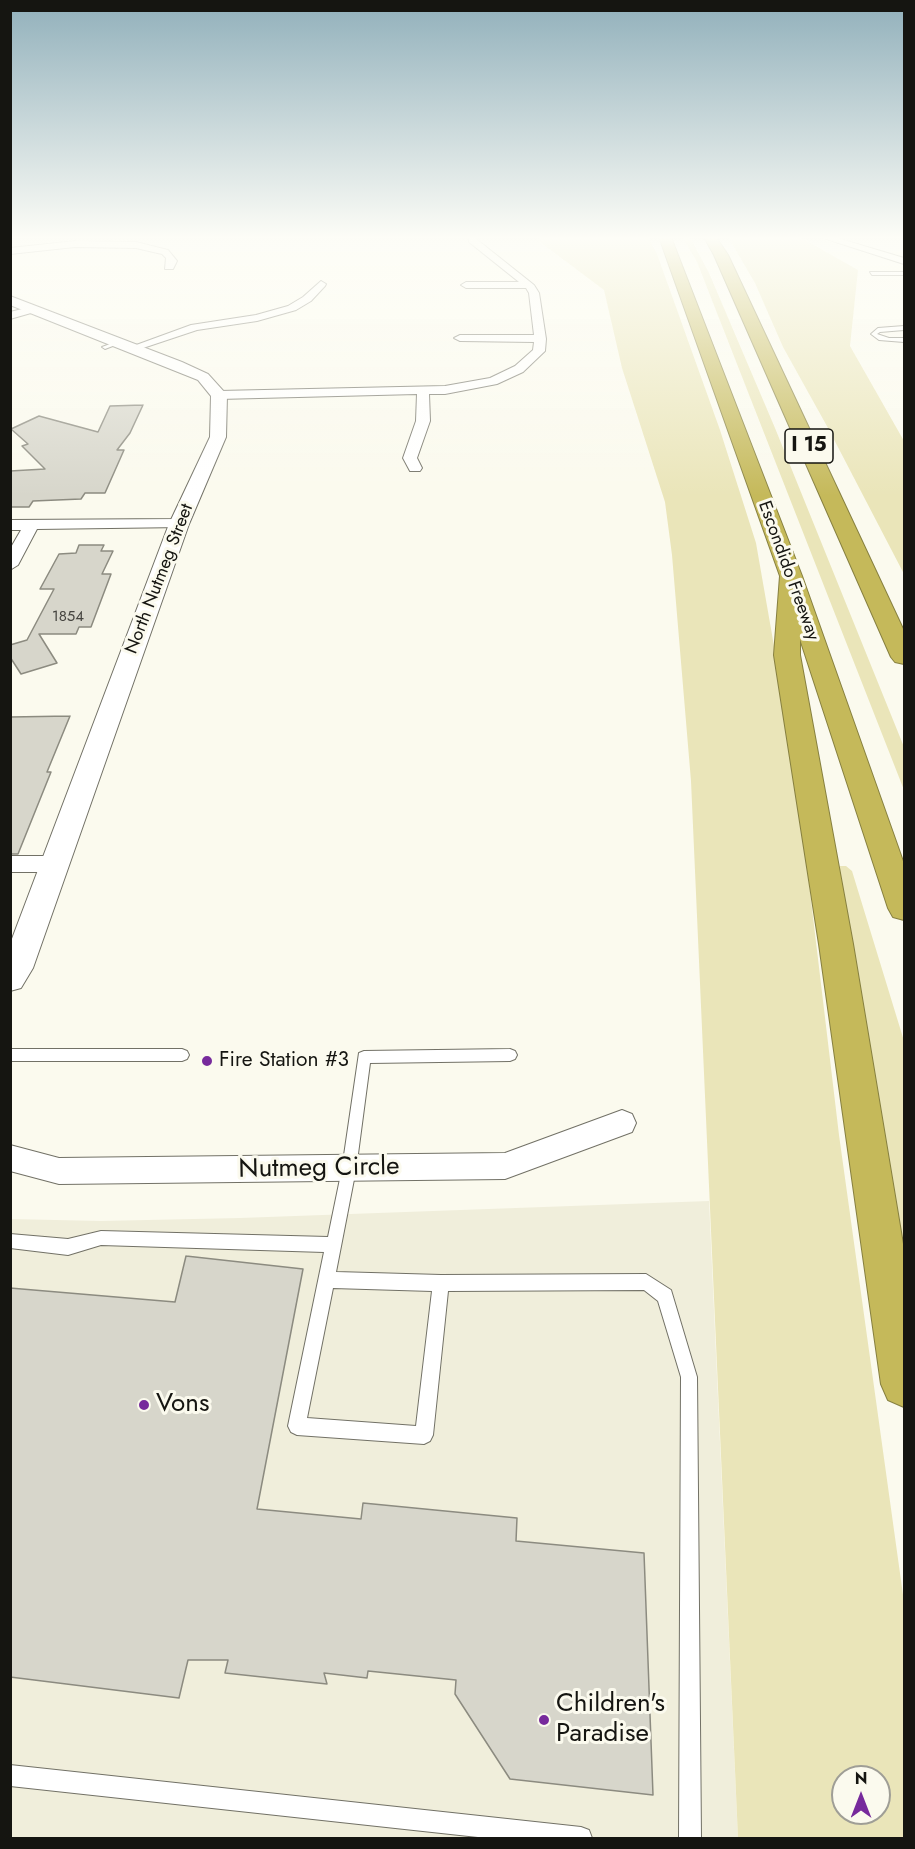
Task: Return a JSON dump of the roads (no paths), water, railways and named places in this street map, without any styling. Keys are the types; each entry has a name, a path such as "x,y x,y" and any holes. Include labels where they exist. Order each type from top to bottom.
{"highway":[{"name":"Escondido Freeway","path":"696,323 791,576 904,908"},
{"name":"I 15","path":"752,323 904,657"},
{"path":"838,510 891,580"},
{"path":"791,576 787,655 836,944 904,1384"}],"street":[{"path":"67,323 202,377 219,395 423,392 475,386 509,375 532,359 539,351 539,323"},
{"path":"120,346 195,327 221,323"},
{"path":"460,338 540,339"},
{"path":"416,468 410,458 423,421 423,392"},
{"name":"North Nutmeg Street","path":"10,979 17,968 53,864 179,524 218,437 219,395"},
{"path":"10,525 179,524"},
{"path":"10,565 32,526"},
{"path":"10,864 53,864"},
{"name":"Nutmeg Circle","path":"10,1158 59,1171 505,1166 622,1123"}],"lane":[{"path":"904,328 878,330 874,334 879,338 904,340"},
{"path":"10,1055 182,1055"},
{"path":"441,1283 423,1435 297,1426 349,1169 364,1058 510,1055"},
{"path":"10,1241 68,1247 101,1238 334,1245"},
{"path":"327,1281 646,1282 665,1296 689,1377 690,1839"},
{"path":"10,1776 581,1839"}],"place":[{"name":"Fire Station #3","path":"207,1061"},
{"name":"Vons","path":"144,1405"},
{"name":"Children's Paradise","path":"544,1720"}]}
